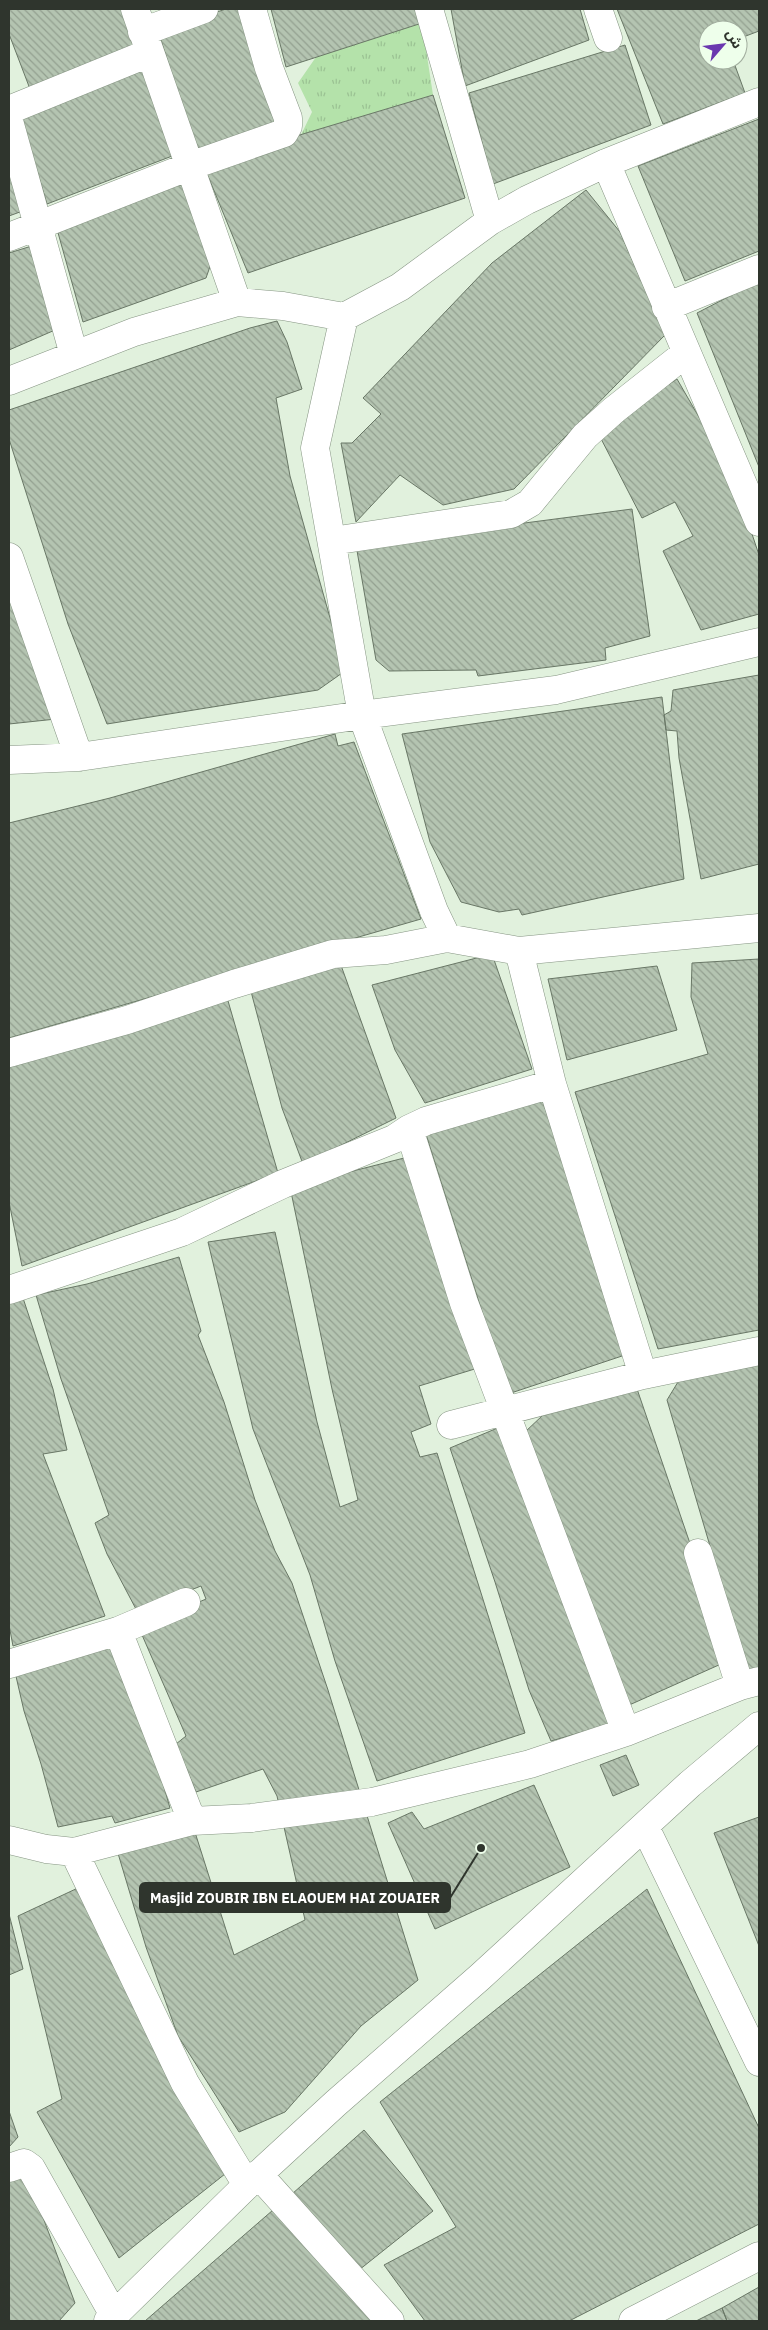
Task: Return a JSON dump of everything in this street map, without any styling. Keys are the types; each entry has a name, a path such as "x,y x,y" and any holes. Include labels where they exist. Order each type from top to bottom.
{"street":[{"path":"9,110 142,31 204,9"},
{"path":"9,237 190,166 284,133 288,126 288,118 269,68 252,9"},
{"path":"429,9 490,221"},
{"path":"598,9 608,38"},
{"path":"142,31 237,302"},
{"path":"9,381 134,332 237,302 283,306 344,317 400,287 490,221 606,163 759,102"},
{"path":"9,122 74,355"},
{"path":"606,163 759,522"},
{"path":"666,307 759,268"},
{"path":"344,317 315,448 362,715 434,912 447,938"},
{"path":"332,541 510,514 530,503 585,436 599,423 686,353"},
{"path":"9,558 79,757"},
{"path":"9,760 79,757 362,715 556,690 759,642"},
{"path":"9,1053 127,1020 234,984 333,954 386,950 447,938 519,951 759,928"},
{"path":"519,951 552,1084 643,1374"},
{"path":"9,1290 182,1232 283,1184 394,1139 426,1121 552,1084"},
{"path":"409,1129 464,1303 626,1732"},
{"path":"452,1425 643,1374 759,1351"},
{"path":"9,1840 46,1849 74,1852 192,1821 252,1818 372,1802 530,1764 626,1732 750,1684 698,1553"},
{"path":"9,1664 118,1631 186,1602"},
{"path":"118,1631 192,1821"},
{"path":"9,2168 24,2163 31,2168 111,2318 253,2180 336,2103 480,1977 690,1784 754,1734"},
{"path":"645,1827 759,2062"},
{"path":"74,1852 185,2083 253,2180 390,2321"},
{"path":"633,2321 759,2256"}],"green space":[{"path":"422,23 433,95 301,135 312,112 298,83 316,57"}],"building":[{"path":"9,9 129,9 141,42 30,89 9,34"},
{"path":"226,9 245,9 281,120 196,150 158,31"},
{"path":"271,9 417,9 422,23 286,67"},
{"path":"451,9 580,9 589,40 465,86"},
{"path":"617,9 759,9 759,31 748,35 748,20 698,20 698,70 737,70 745,93 663,124"},
{"path":"625,45 651,125 493,184 469,93"},
{"path":"149,64 180,153 47,204 20,115"},
{"path":"433,95 465,198 248,273 203,164"},
{"path":"759,119 759,251 685,281 638,166"},
{"path":"9,149 28,209 9,216"},
{"path":"184,175 213,258 206,278 83,322 55,222"},
{"path":"586,190 620,232 665,335 514,489 443,505 400,475 356,522 341,443 352,443 381,414 363,398 492,263"},
{"path":"35,245 55,330 9,350 9,253"},
{"path":"759,281 759,467 697,313"},
{"path":"277,321 287,342 302,389 276,398 290,476 345,671 318,690 107,724 68,624 9,439 9,410 250,328"},
{"path":"677,379 715,445 749,525 759,555 759,614 701,630 663,551 693,536 675,502 642,518 597,431"},
{"path":"632,509 650,636 605,648 606,660 478,676 476,670 389,671 376,660 356,545"},
{"path":"9,588 56,719 9,724"},
{"path":"759,675 759,864 701,879 679,758 677,731 666,730 664,715 671,711 673,690"},
{"path":"662,697 684,879 522,915 519,909 499,912 461,902 430,842 402,734"},
{"path":"335,734 338,746 354,742 421,919 9,1038 9,823 110,798"},
{"path":"492,954 532,1069 425,1103 395,1050 372,985"},
{"path":"338,957 396,1118 303,1164 282,1108 249,984"},
{"path":"759,959 759,1330 658,1349 575,1092 708,1054 691,997 692,963"},
{"path":"657,966 677,1030 567,1060 548,979"},
{"path":"226,994 278,1173 22,1266 9,1202 9,1066"},
{"path":"542,1099 628,1354 508,1394 424,1128"},
{"path":"408,1157 478,1368 419,1386 431,1424 411,1432 420,1457 437,1453 525,1733 377,1781 335,1661 310,1575 253,1429 208,1242 275,1232 317,1422 340,1507 358,1500 332,1389 290,1187"},
{"path":"179,1257 201,1331 198,1335 224,1402 255,1500 275,1551 292,1583 328,1690 418,1980 361,2026 285,2112 239,2132 178,2036 146,1947 117,1850 193,1826 234,1955 305,1920 277,1796 263,1769 196,1792 176,1744 186,1736 139,1628 206,1599 201,1586 137,1611 107,1554 95,1523 109,1515 61,1379 36,1295 87,1284"},
{"path":"23,1298 53,1389 67,1450 43,1454 105,1616 13,1646 9,1625 9,1302"},
{"path":"759,1363 759,1669 748,1675 728,1619 710,1546 667,1400 681,1377"},
{"path":"636,1386 730,1660 627,1706 525,1432 543,1415"},
{"path":"500,1427 611,1724 551,1741 529,1690 450,1448"},
{"path":"113,1642 146,1724 170,1808 115,1823 112,1816 58,1827 24,1711 15,1672"},
{"path":"626,1755 639,1785 613,1796 600,1765"},
{"path":"534,1785 570,1867 435,1929 388,1823 412,1812 424,1829"},
{"path":"759,1817 759,1946 714,1833"},
{"path":"80,1887 230,2170 119,2258 37,2112 62,2099 18,1916"},
{"path":"647,1889 759,2128 759,2224 569,2321 425,2321 384,2265 456,2227 380,2102"},
{"path":"9,1914 23,1969 9,1975"},
{"path":"9,2111 18,2137 9,2147"},
{"path":"364,2130 433,2211 359,2270 292,2194"},
{"path":"26,2172 75,2303 59,2321 9,2321 9,2180"},
{"path":"273,2210 377,2321 145,2321"},
{"path":"759,2287 759,2321 727,2321 722,2308"},
{"path":"722,2308 727,2321 696,2321"}],"place":[{"name":"Masjid ZOUBIR IBN ELAOUEM HAI ZOUAIER","path":"481,1848"}]}
